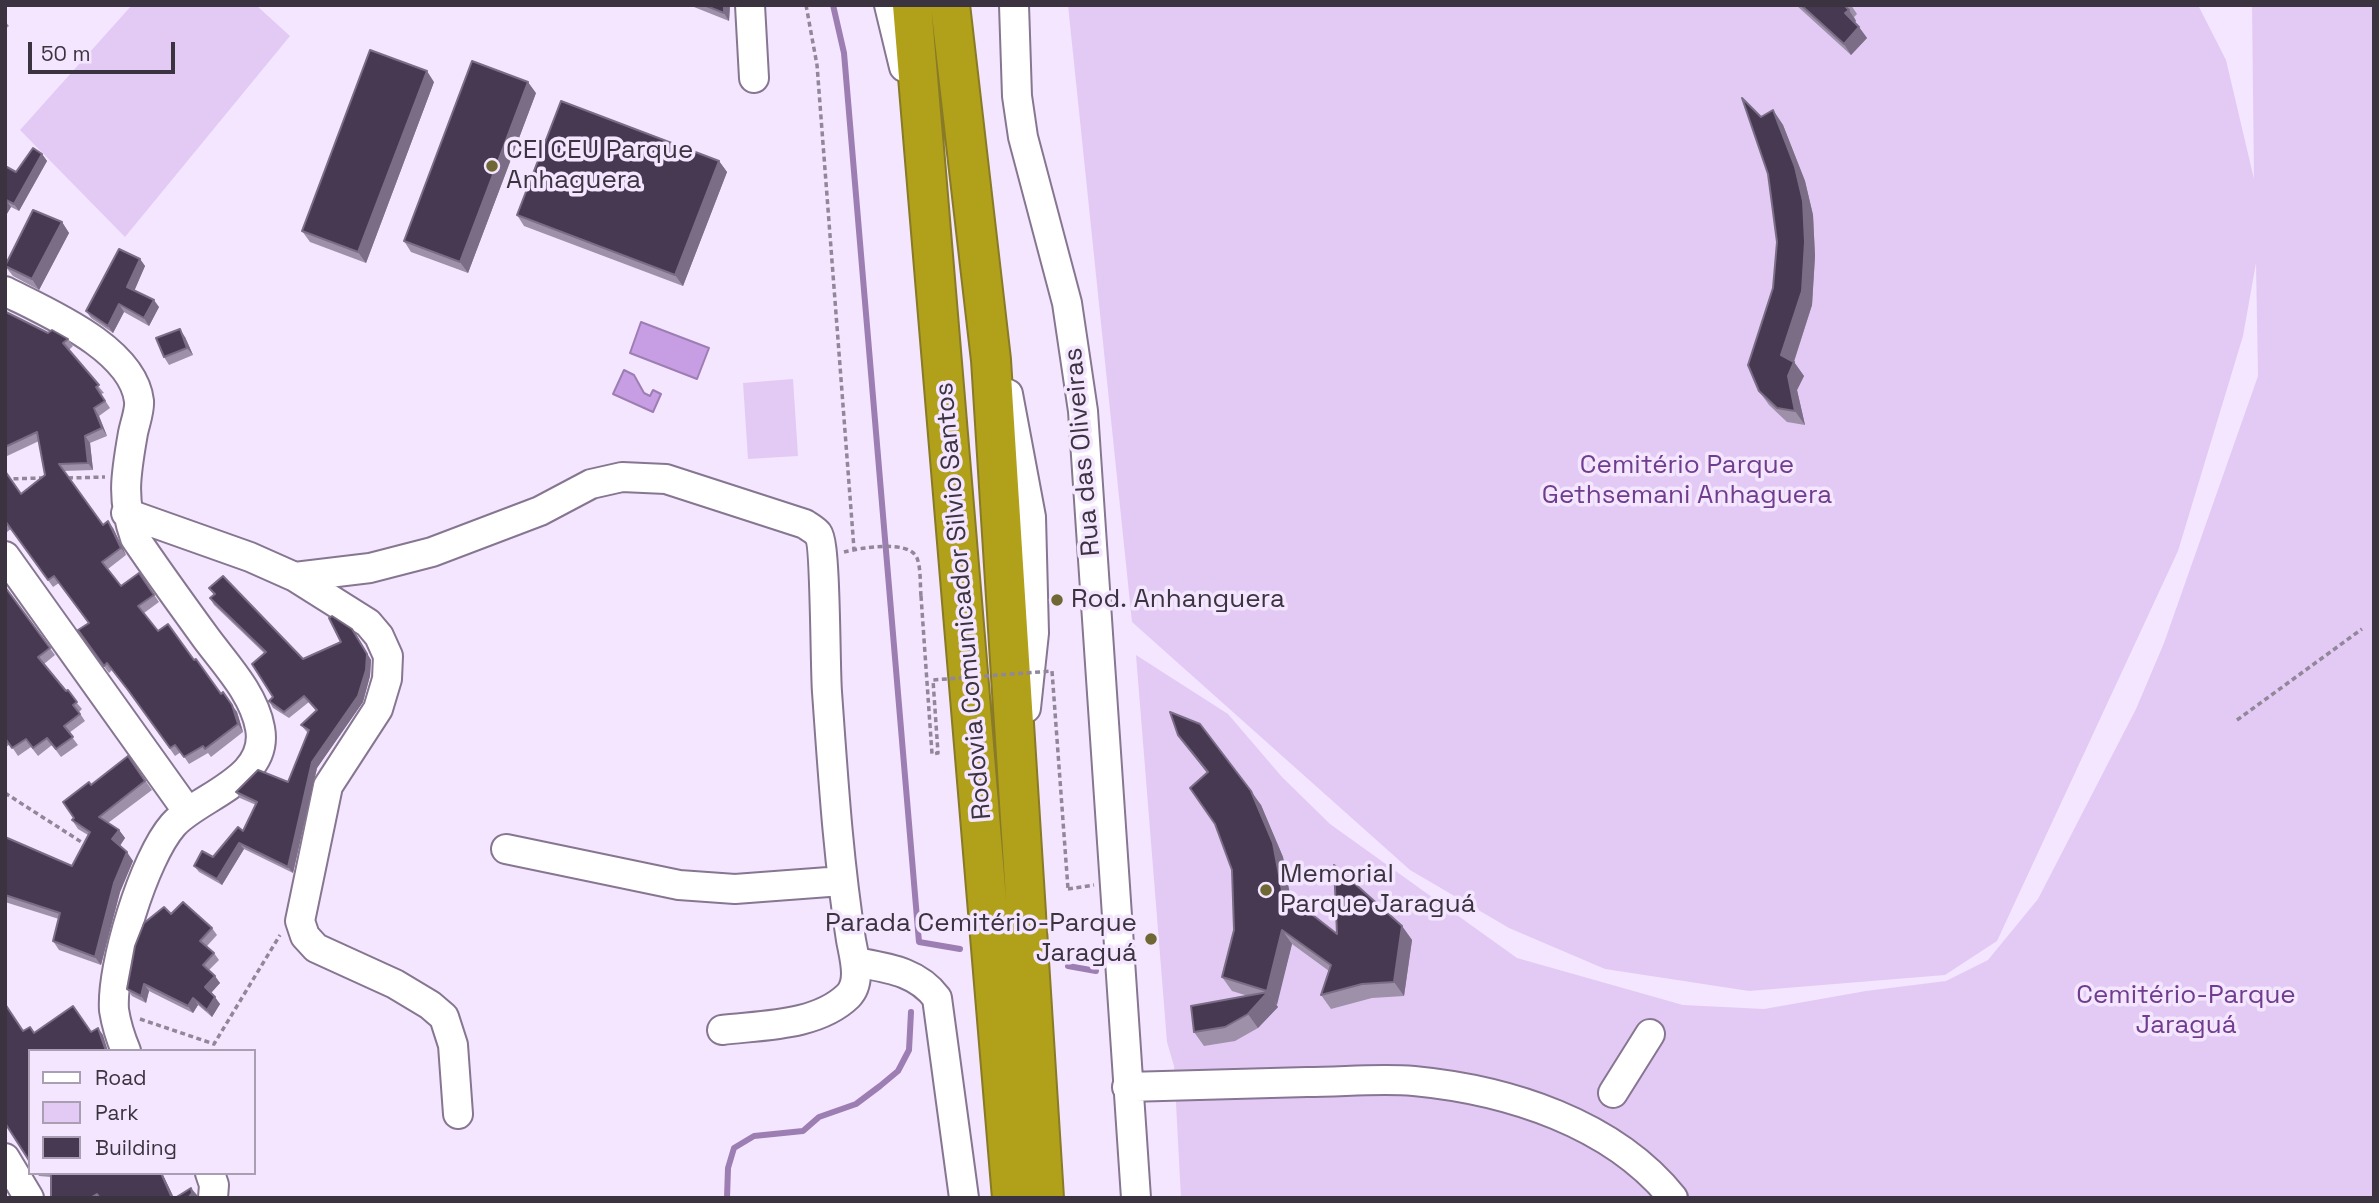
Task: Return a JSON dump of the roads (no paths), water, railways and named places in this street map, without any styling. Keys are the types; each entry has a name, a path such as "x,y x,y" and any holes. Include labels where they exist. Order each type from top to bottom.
{"highway":[{"name":"Rodovia Comunicador Silvio Santos","path":"912,5 1012,1198"},
{"name":"Rodovia Comunicador Silvio Santos","path":"950,5 991,360 1044,1198"}],"street":[{"path":"750,5 754,78"},
{"path":"889,5 926,162"},
{"name":"Rua das Oliveiras","path":"1014,5 1017,96 1023,137 1067,303 1083,411 1136,1198"},
{"path":"5,291 75,327 109,353 131,378 139,401 125,477 126,513 142,549 256,710 261,731 260,748 242,776 212,800 188,812 173,825 158,848 130,919 116,974 114,1011 125,1049"},
{"path":"295,577 370,568 432,552 540,511 591,484 622,477 666,479 805,524 818,534 825,557 822,608 825,668 842,880 857,977 850,994 833,1007 791,1022 723,1030"},
{"path":"126,513 250,557 295,577 368,623 379,636 388,656 387,678 378,709 328,786 302,900 300,921 304,936 316,948 395,985 430,1004 444,1017 453,1045 458,1114"},
{"path":"5,556 188,812"},
{"path":"506,849 679,885 735,889 842,880"},
{"path":"855,962 896,970 925,983 937,999 964,1198"},
{"path":"1613,1093 1650,1034"},
{"path":"1127,1087 1413,1081 1495,1096 1564,1119 1613,1142 1655,1175 1673,1198"},
{"path":"5,1158 29,1198"},
{"path":"211,1175 214,1185 212,1198"}],"waterway":[{"path":"833,5 844,53 919,942 960,949"},
{"path":"1068,966 1096,971"},
{"path":"727,1198 728,1168 734,1148 754,1136 803,1131 819,1117 856,1104 898,1071 909,1050 911,1012"}],"place":[{"name":"CEI CEU Parque Anhaguera","path":"492,166"},
{"name":"Rod. Anhanguera","path":"1057,600"},
{"name":"Memorial Parque Jaraguá","path":"1266,890"},
{"name":"Parada Cemitério-Parque Jaraguá","path":"1151,939"}],"park label":[{"name":"Cemitério Parque Gethsemani Anhaguera","path":"1687,481"},
{"name":"Cemitério-Parque Jaraguá","path":"2186,1011"}]}
